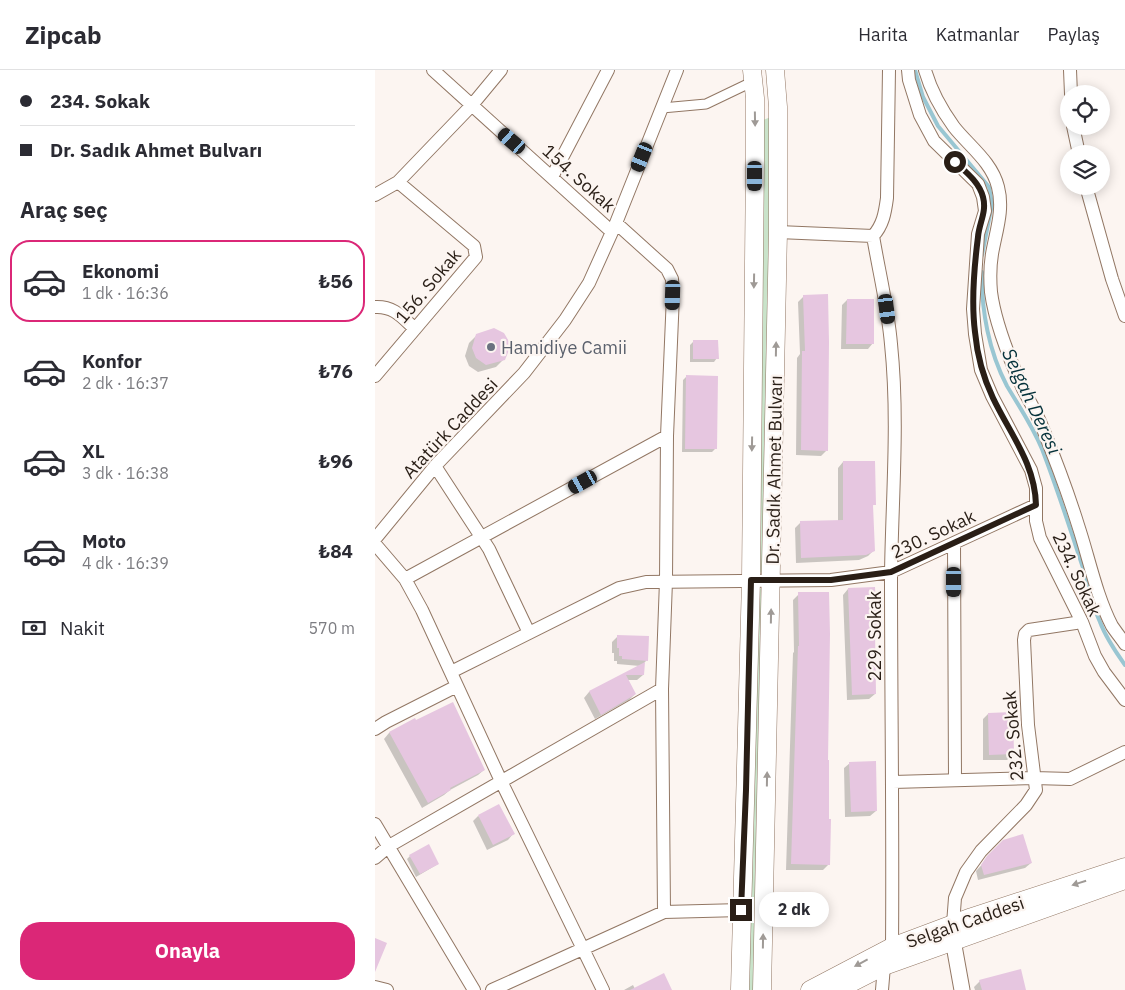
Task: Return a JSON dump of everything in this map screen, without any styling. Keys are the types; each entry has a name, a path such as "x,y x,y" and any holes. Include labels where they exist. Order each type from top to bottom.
{"main road":[{"name":"Dr. Sadık Ahmet Bulvarı","path":"762,990 778,232 778,107 775,70"},
{"name":"Dr. Sadık Ahmet Bulvarı","path":"740,990 751,580 755,157 753,76"},
{"name":"Selgah Caddesi","path":"837,990 953,932 1125,867"},
{"name":"Selgah Caddesi","path":"810,990 892,947 953,932 1125,880"}],"street":[{"name":"154. Sokak","path":"433,70 553,177 667,269 672,280 662,688 664,912"},
{"path":"375,195 398,182 472,105 501,70"},
{"path":"553,177 608,70"},
{"name":"Atatürk Caddesi","path":"375,539 435,466 524,373 589,283 614,228 677,70"},
{"path":"778,232 873,236 880,228 887,198 889,70"},
{"name":"234. Sokak","path":"908,70 921,115 934,141 978,184 983,197 985,211 978,234 973,309 981,370 992,396 1031,470 1036,488 1036,521 1040,538 1082,622 1095,656 1104,672 1125,700"},
{"path":"925,70 932,91 940,106 954,127 987,164 998,186 1001,201 1000,217 992,255 991,293 998,320 1007,349 1043,427 1101,598 1112,626 1125,644"},
{"path":"1070,70 1071,85"},
{"path":"662,108 706,104 753,76"},
{"name":"156. Sokak","path":"375,376 476,257 474,246 398,182"},
{"path":"1089,195 1112,279 1125,316"},
{"name":"229. Sokak","path":"873,236 892,346 895,470 891,572 892,947"},
{"path":"375,307 385,306 395,310 415,329"},
{"path":"405,579 667,436"},
{"path":"435,466 489,549 529,633"},
{"name":"230. Sokak","path":"451,672 619,588 645,582 831,580 891,572 1036,505"},
{"path":"954,543 955,780"},
{"path":"375,544 405,579 422,610 501,781 603,990"},
{"name":"232. Sokak","path":"953,932 955,898 966,872 981,851 1033,796 1036,790 1028,725 1023,640 1025,634 1029,630 1082,622"},
{"path":"375,729 457,686"},
{"path":"375,858 389,846 662,688"},
{"path":"893,782 1034,778 1070,779 1125,752"},
{"path":"375,824 474,990"},
{"path":"492,990 664,912 741,910"},
{"path":"953,932 962,990"},
{"path":"882,990 884,966"},
{"path":"375,987 387,990"}],"green space":[{"path":"771,117 764,573 757,572 763,120"},
{"path":"757,588 763,589 754,990 743,990"}],"building":[{"path":"828,294 828,451 801,450 802,351 805,351 803,295"},
{"path":"847,299 874,299 874,344 846,344"},
{"name":"Hamidiye Camii","path":"494,328 504,333 511,345 505,360 486,365 476,358 472,348 476,334"},
{"path":"693,340 718,340 719,359 693,359"},
{"path":"686,375 718,376 717,449 685,449"},
{"path":"843,461 875,461 876,505 873,505 875,551 866,555 801,558 800,521 843,520"},
{"path":"875,587 877,631 875,631 876,694 852,695 848,588"},
{"path":"798,592 829,592 828,760 829,819 831,819 830,865 791,864 799,646"},
{"path":"617,635 649,636 648,661 622,659 622,656 619,656 619,648 617,648"},
{"path":"645,662 644,675 626,675 636,694 601,715 589,691"},
{"path":"453,702 485,770 450,788 451,790 428,803 389,732 415,718 416,720"},
{"path":"1013,712 1014,754 989,755 988,713"},
{"path":"876,761 877,811 851,812 849,762"},
{"path":"499,804 515,834 493,845 478,815"},
{"path":"1023,834 1032,863 984,875 981,865 987,856 1003,840"},
{"path":"429,844 439,864 420,874 409,855"},
{"path":"375,938 387,943 375,972"},
{"path":"1021,969 1026,990 982,990 979,980"},
{"path":"664,973 672,990 630,990"}],"waterway":[{"name":"Selgah Deresi","path":"915,70 923,97 938,126 989,187 992,204 982,255"},
{"name":"Selgah Deresi","path":"982,272 987,330 995,359 1007,386 1030,424 1042,449 1083,568 1097,616 1108,639 1125,665"}],"place":[{"name":"Hamidiye Camii","path":"491,347"}],"route":[{"path":"741,910 751,580 831,580 891,572 1036,505 1036,488 1031,470 992,396 981,370 973,309 978,234 985,211 983,197 978,184 955,162"}]}
